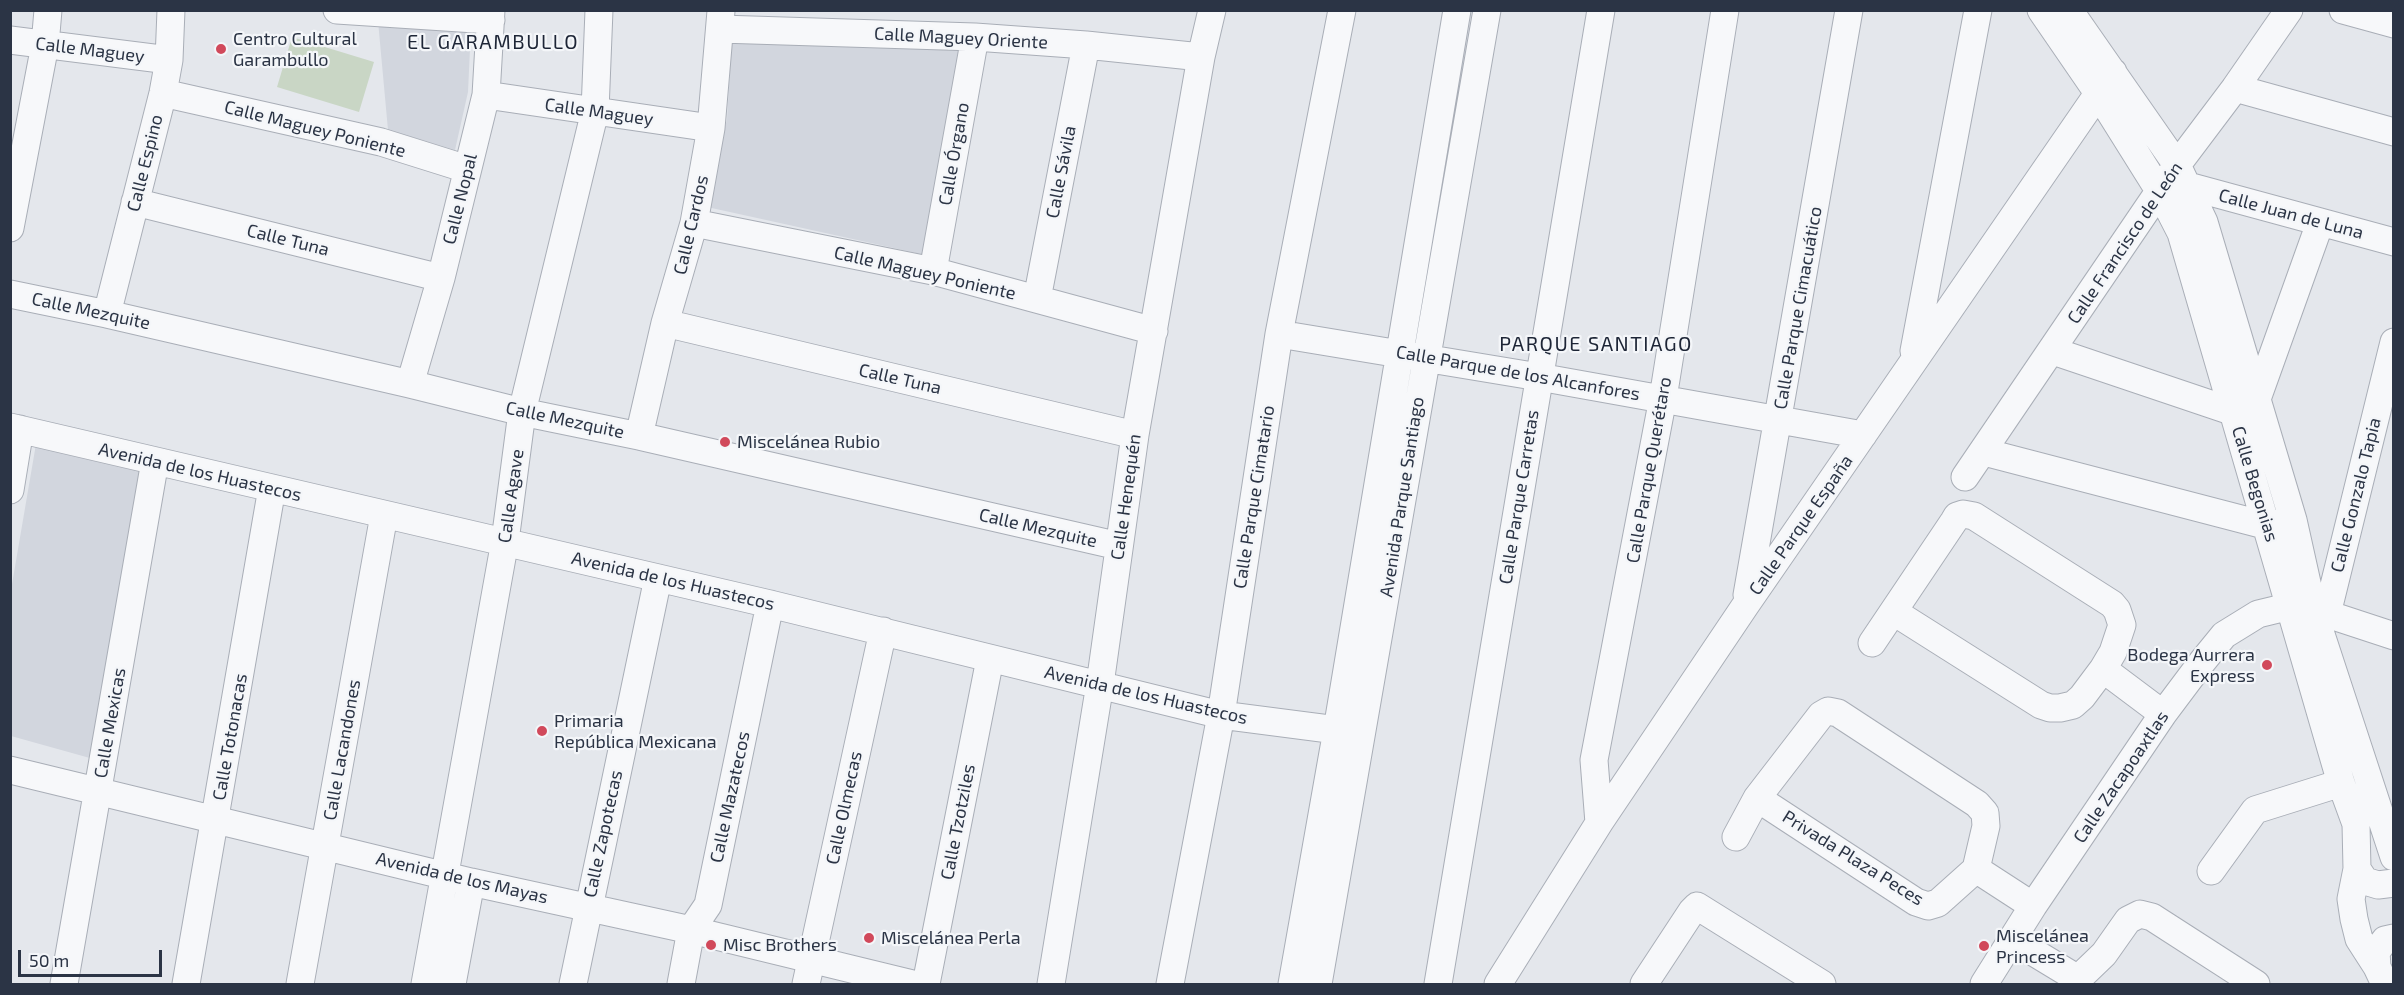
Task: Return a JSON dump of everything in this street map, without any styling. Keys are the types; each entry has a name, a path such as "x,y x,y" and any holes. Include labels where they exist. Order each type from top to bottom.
{"street":[{"path":"10,228 45,45 48,10"},
{"name":"Calle Espino","path":"107,314 163,93 169,60 171,10"},
{"path":"338,10 491,15"},
{"name":"Calle Agave","path":"425,984 505,541 522,412 595,111 599,10"},
{"name":"Calle Henequén","path":"1051,984 1100,684 1135,435 1201,57 1212,10"},
{"name":"Calle Parque Cimatario","path":"1170,984 1221,715 1280,334 1342,10"},
{"name":"Avenida Parque Santiago","path":"1318,984 1363,734 1458,10"},
{"name":"Avenida Parque Santiago","path":"1292,984 1337,730 1412,355 1487,10"},
{"name":"Calle Parque Carretas","path":"1438,984 1601,10"},
{"name":"Calle Parque Querétaro","path":"1599,823 1594,760 1663,398 1725,10"},
{"name":"Calle Parque Cimacuático","path":"1745,606 1849,10"},
{"path":"1912,361 1978,10"},
{"name":"Calle Begonias","path":"2041,10 2183,175 2204,222 2245,406"},
{"name":"Calle Begonias","path":"2069,10 2181,233 2245,406 2280,523 2394,857"},
{"name":"Calle Francisco de León","path":"1965,477 2160,192 2183,175 2235,88 2289,10"},
{"path":"2343,10 2394,24"},
{"name":"Calle Nopal","path":"410,384 441,278 486,95 491,15"},
{"name":"Calle Maguey Oriente","path":"720,20 1086,45 1201,57"},
{"name":"Calle Cardos","path":"639,436 665,323 694,223 711,128 720,20"},
{"name":"Calle Órgano","path":"933,271 975,37"},
{"name":"Calle Maguey","path":"10,40 169,60"},
{"name":"Calle Sávila","path":"1036,298 1086,45"},
{"name":"Calle Parque España","path":"1498,984 1599,823 1745,606 2105,83"},
{"path":"2235,88 2394,132"},
{"name":"Calle Maguey Poniente","path":"163,93 381,142 467,169"},
{"name":"Calle Maguey","path":"486,95 711,128"},
{"name":"Calle Juan de Luna","path":"2183,175 2320,223 2394,242"},
{"name":"Calle Tuna","path":"135,202 441,278"},
{"name":"Calle Maguey Poniente","path":"694,223 933,271 1154,331"},
{"path":"2053,351 2245,406 2320,223"},
{"name":"Calle Mezquite","path":"10,294 107,314 522,412 639,436 1119,546"},
{"name":"Calle Tuna","path":"665,323 1135,435"},
{"name":"Calle Parque de los Alcanfores","path":"1280,334 1539,376 1863,435"},
{"name":"Calle Gonzalo Tapia","path":"2310,610 2394,342"},
{"path":"10,490 15,428"},
{"name":"Avenida de los Huastecos","path":"15,428 384,516 505,541 770,604 1221,715 1337,730"},
{"path":"1984,452 2280,523"},
{"name":"Calle Mexicas","path":"64,984 155,461"},
{"name":"Calle Totonacas","path":"186,984 272,488"},
{"path":"1872,643 1954,520 1958,516 1969,514 2112,604 2122,626 2113,652 2103,669 2073,705 2050,708 2041,705 1894,612"},
{"name":"Calle Lacandones","path":"300,984 384,516"},
{"name":"Calle Zapotecas","path":"573,984 658,578"},
{"name":"Calle Mazatecos","path":"681,984 691,930 708,905 770,604"},
{"path":"2310,610 2394,636"},
{"name":"Calle Begonias","path":"2310,610 2341,783 2356,824 2357,869 2351,899 2354,919 2359,939 2381,976"},
{"name":"Calle Zacapoaxtlas","path":"1984,984 2033,906 2163,714 2224,635 2258,614 2310,610"},
{"name":"Calle Olmecas","path":"809,972 883,631"},
{"name":"Calle Tzotziles","path":"926,984 990,659"},
{"path":"2103,669 2163,714"},
{"path":"1736,837 1757,798 1821,715 1824,712 1833,711 1977,804 1985,813 1986,826 1976,869 2033,906"},
{"name":"Avenida de los Mayas","path":"10,770 471,882 691,930 809,972 913,984"},
{"path":"2211,871 2254,810 2341,783"},
{"name":"Privada Plaza Peces","path":"1757,798 1916,902 1928,906 1938,903 1976,869"},
{"path":"2357,869 2365,881 2378,885 2394,883"},
{"path":"452,984 471,882"},
{"path":"1644,984 1692,910 1697,906 1822,984"},
{"path":"2012,939 2077,982 2104,954 2128,920 2140,914 2152,917 2256,984"},
{"path":"2381,976 2376,952 2385,940 2394,938"}],"shaded area":[{"path":"378,21 471,27 468,92 455,150 388,130"},
{"path":"732,38 960,51 930,256 707,207 727,119"},
{"path":"36,444 150,468 97,760 11,736 11,590"}],"green space":[{"path":"292,37 374,62 359,112 277,87"}],"place":[{"name":"Centro Cultural Garambullo","path":"221,49"},
{"name":"Miscelánea Rubio","path":"725,442"},
{"name":"Bodega Aurrera Express","path":"2267,665"},
{"name":"Primaria República Mexicana","path":"542,731"},
{"name":"Miscelánea Perla","path":"869,938"},
{"name":"Misc Brothers","path":"711,945"},
{"name":"Miscelánea Princess","path":"1984,946"}],"district":[{"name":"EL GARAMBULLO","path":"493,42"},
{"name":"PARQUE SANTIAGO","path":"1596,344"}]}
